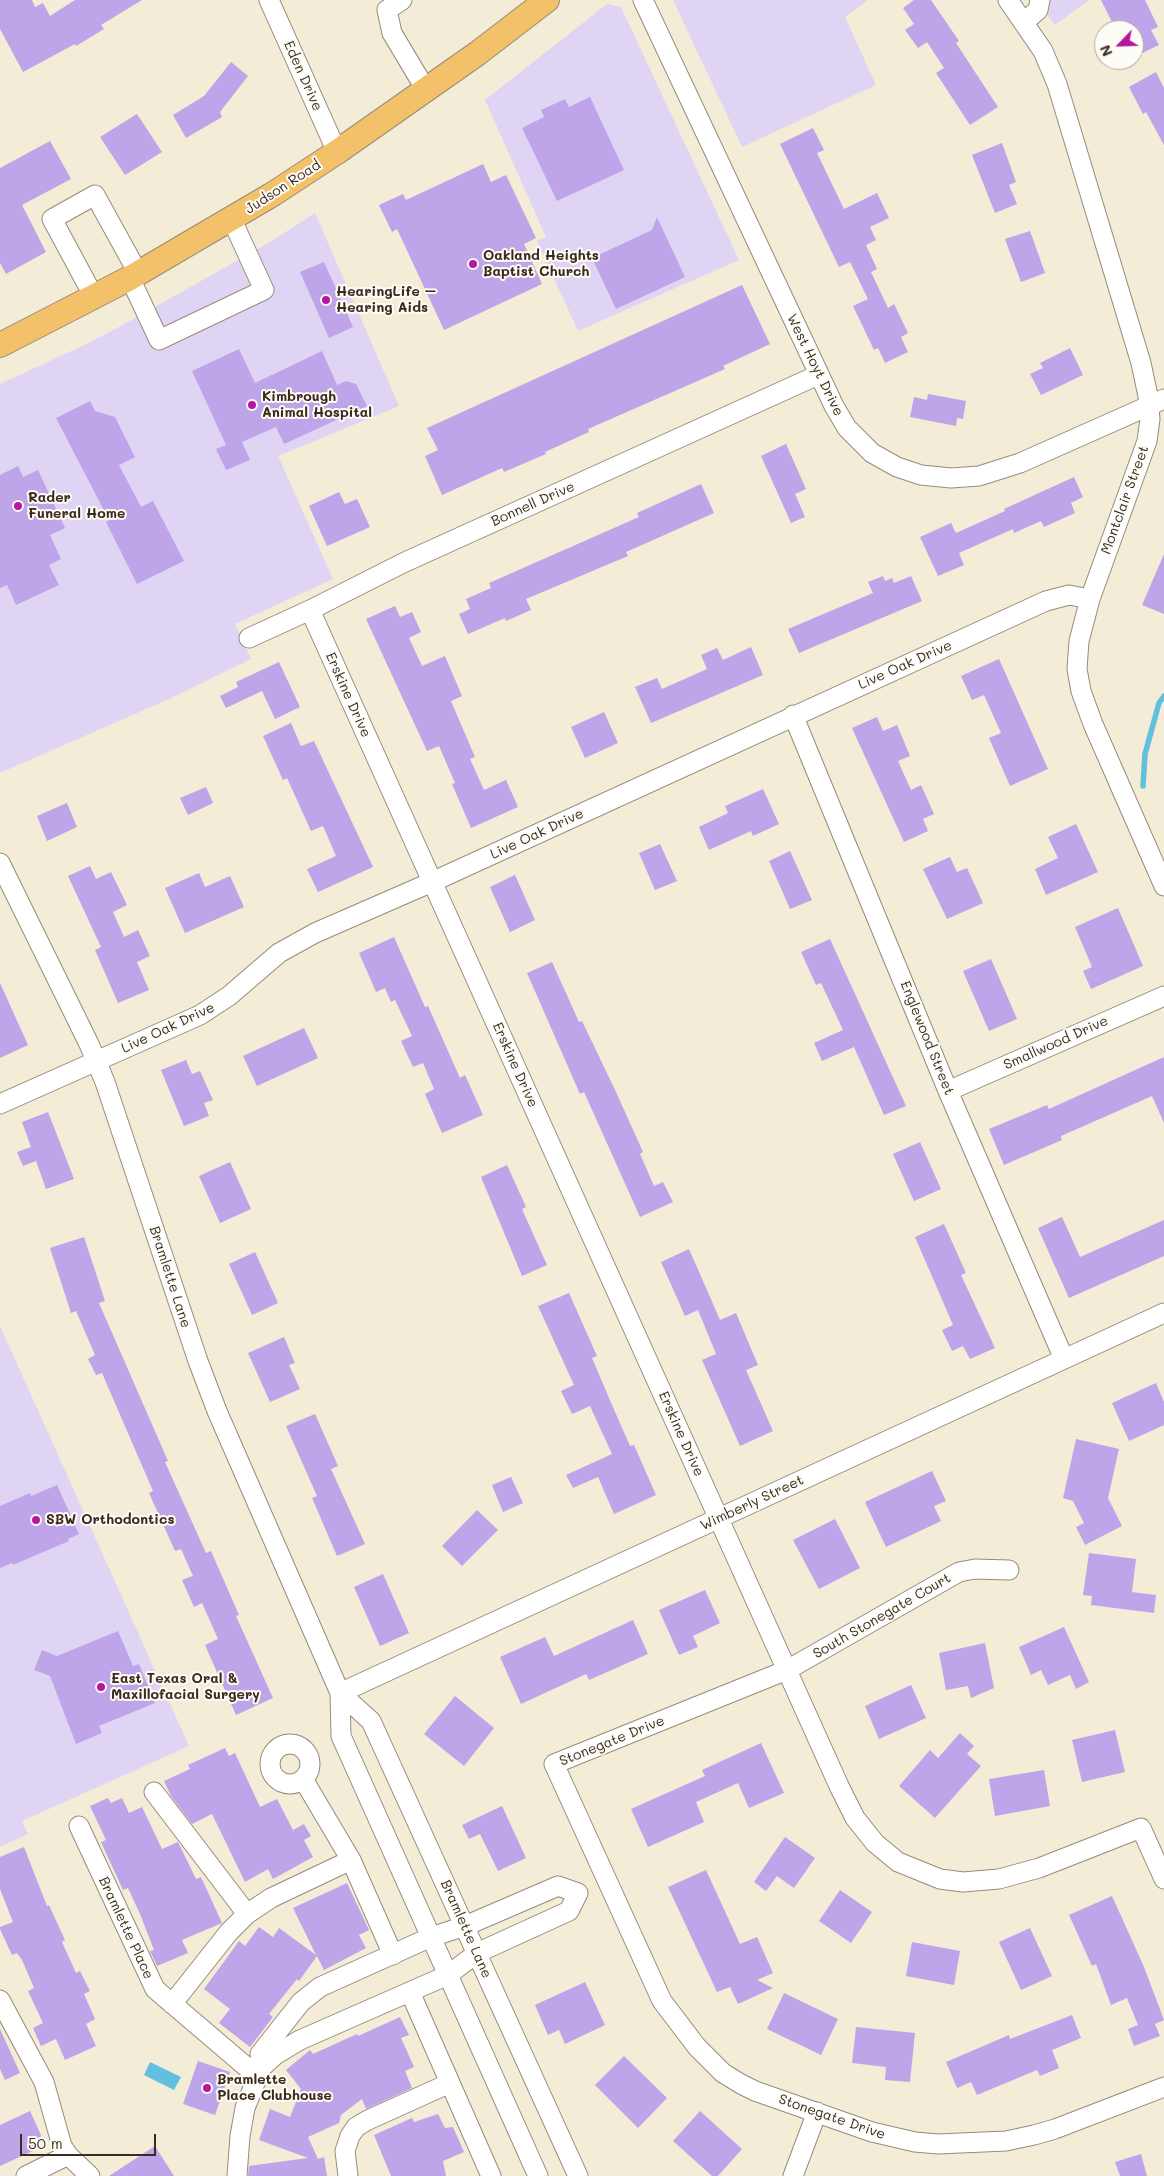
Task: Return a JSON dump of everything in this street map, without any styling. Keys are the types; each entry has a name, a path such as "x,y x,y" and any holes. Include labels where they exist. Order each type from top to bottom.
{"main road":[{"name":"Judson Road","path":"0,345 134,276 232,220 337,152 426,90 547,0"}],"street":[{"name":"Eden Drive","path":"269,0 337,152"},
{"path":"402,0 387,10 392,33 426,90"},
{"name":"West Hoyt Drive","path":"643,0 818,375 839,416 862,445 897,467 909,472 937,478 974,477 1006,469 1157,402"},
{"name":"Montclair Street","path":"1008,0 1043,51 1061,96 1141,363 1157,402 1143,454 1090,599 1078,650 1077,669 1081,691 1100,740 1164,886"},
{"path":"1024,22 1038,10 1040,0"},
{"path":"94,297 52,219 95,195 134,276 159,340 264,290 232,220"},
{"name":"Bonnell Drive","path":"249,638 310,610 403,563 818,375"},
{"name":"Live Oak Drive","path":"0,1104 206,1011 236,990 272,958 299,941 1046,601 1069,595 1090,599"},
{"name":"Erskine Drive","path":"310,610 720,1518"},
{"name":"Englewood Street","path":"794,715 948,1091 1064,1359"},
{"name":"Bramlette Lane","path":"0,863 96,1060 123,1134 198,1361 217,1411 340,1693 341,1736 538,2176"},
{"name":"Smallwood Drive","path":"948,1091 1164,996"},
{"name":"Wimberly Street","path":"340,1693 1164,1313"},
{"path":"720,1518 855,1818 875,1843 898,1862 918,1872 951,1881 990,1880 1010,1876 1071,1857 1141,1828 1164,1879"},
{"name":"South Stonegate Court","path":"787,1670 949,1577 975,1569 1009,1570"},
{"name":"Stonegate Drive","path":"787,1670 554,1764 662,2001 698,2047 723,2073 755,2091 872,2132 910,2141 938,2144 972,2144 1019,2139 1045,2132 1164,2087"},
{"name":"Bramlette Lane","path":"340,1693 371,1721 578,2176"},
{"path":"303,1779 351,1860 393,1955"},
{"path":"154,1792 247,1914"},
{"name":"Bramlette Place","path":"79,1826 155,1990 259,2072"},
{"path":"172,2004 229,1932 247,1914 271,1898 351,1860"},
{"path":"259,2072 275,2055 300,2040 448,1975 477,1953 569,1911 578,1893 606,1880"},
{"path":"237,2176 243,2120 259,2072 260,2054 291,2013 309,1994 320,1987 431,1937 465,1926 558,1886 578,1893"},
{"path":"410,1992 492,2176 487,2176"},
{"path":"0,2000 44,2082 59,2138 68,2155 90,2176"},
{"path":"348,2176 345,2150 350,2136 356,2127 450,2083"},
{"path":"794,2176 817,2112"},
{"path":"26,2176 68,2155"}],"shaded area":[{"path":"673,0 868,0 845,17 876,85 742,147"},
{"path":"1036,0 1089,0 1055,25"},
{"path":"607,4 621,7 739,260 578,331 537,241 546,237 485,100"},
{"path":"315,213 399,406 278,456 333,579 235,624 251,659 167,700 0,773 0,384 121,326 270,242"},
{"path":"0,1326 189,1746 22,1821 28,1834 0,1847"}],"water":[{"path":"150,2062 181,2077 174,2090 144,2075"}],"building":[{"path":"0,0 32,0 35,7 43,3 50,16 75,0 142,0 101,25 104,29 76,46 75,44 23,72 0,29"},
{"path":"914,0 931,0 959,41 956,43 998,107 970,125 936,73 944,68 927,42 918,48 905,30 914,24 903,8"},
{"path":"1101,0 1145,0 1158,27 1151,30 1159,45 1144,52 1144,20 1111,20"},
{"path":"231,62 248,76 220,112 222,117 186,138 173,115 204,96"},
{"path":"1156,72 1164,88 1164,145 1146,112 1143,114 1129,87"},
{"path":"590,97 624,170 557,201 522,128 544,117 541,110 565,99 569,107"},
{"path":"137,114 162,152 125,175 100,137"},
{"path":"813,128 824,150 817,153 844,209 877,193 889,218 870,227 876,240 866,245 877,269 871,272 888,308 894,304 908,333 901,337 908,352 885,363 878,348 874,350 853,306 868,299 850,262 839,267 780,144"},
{"path":"50,141 71,179 22,205 46,252 6,274 0,263 0,168"},
{"path":"1002,143 1016,182 1009,185 1017,204 995,213 972,155"},
{"name":"Oakland Heights Baptist Church","path":"483,164 491,182 506,175 536,238 524,244 542,284 444,330 397,229 392,232 379,205 403,194 406,200"},
{"path":"657,217 685,277 616,309 592,258 652,230"},
{"path":"1030,231 1045,273 1021,282 1005,239"},
{"name":"HearingLife – Hearing Aids","path":"324,262 353,327 329,338 300,272"},
{"path":"742,285 770,344 723,366 725,369 588,429 589,432 545,452 546,454 504,472 502,468 442,495 425,456 438,450 427,428"},
{"path":"1070,348 1083,375 1041,395 1030,374 1043,368 1040,363"},
{"name":"Kimbrough Animal Hospital","path":"239,349 255,383 322,351 337,385 346,381 356,384 367,406 284,444 276,427 242,442 250,460 226,470 216,449 226,445 192,371"},
{"path":"928,394 966,401 963,419 957,418 956,426 910,417 914,397 927,400"},
{"path":"90,401 95,411 115,417 135,457 119,465 141,507 153,501 184,561 137,584 106,522 109,520 56,418"},
{"path":"786,444 806,489 795,494 805,517 791,523 761,456"},
{"name":"Rader Funeral Home","path":"18,466 23,477 38,470 65,528 50,535 61,559 49,565 59,585 16,605 7,585 0,588 0,475"},
{"path":"1074,477 1083,497 1071,503 1075,513 1044,527 1041,521 1014,533 1013,529 959,553 964,565 938,576 920,537 951,523 956,533"},
{"path":"701,484 714,513 626,552 628,556 526,599 531,610 506,621 505,618 468,634 459,614 470,609 466,599 491,588 489,583 639,517 637,513"},
{"path":"339,492 345,504 357,499 370,527 327,546 309,506"},
{"path":"1164,554 1164,614 1142,605"},
{"path":"883,576 885,581 892,578 894,583 911,576 922,601 799,653 788,629 873,593 868,582"},
{"path":"395,606 400,617 412,612 421,632 409,638 422,666 445,656 462,696 451,701 475,757 470,759 484,790 506,780 518,807 471,828 452,784 455,783 439,746 427,751 366,619"},
{"path":"751,647 763,675 651,723 635,687 657,678 662,689 707,669 701,655 717,648 723,660"},
{"path":"999,659 1048,769 1010,786 989,738 1001,733 984,695 972,700 961,676"},
{"path":"279,662 300,707 275,719 262,691 226,708 220,696 238,687 236,682"},
{"path":"604,712 618,743 585,758 571,727"},
{"path":"877,717 883,731 897,725 910,756 898,761 911,790 921,785 934,814 923,819 928,831 904,842 852,728"},
{"path":"291,723 301,746 314,741 373,867 318,892 307,869 336,856 323,826 311,831 287,778 283,780 263,736"},
{"path":"206,787 213,803 188,815 180,798"},
{"path":"763,789 779,824 753,836 751,831 709,850 699,827 728,813 725,806"},
{"path":"67,803 77,827 47,841 37,816"},
{"path":"1076,824 1098,872 1046,895 1035,869 1058,858 1048,837"},
{"path":"660,844 677,881 655,890 639,853"},
{"path":"790,851 812,900 790,909 769,861"},
{"path":"950,857 957,872 967,868 983,903 947,919 923,869"},
{"path":"90,866 96,879 111,872 127,905 113,912 124,937 138,930 150,956 137,962 149,990 118,1003 95,950 101,947 68,876"},
{"path":"199,873 205,887 230,876 244,907 185,933 165,888"},
{"path":"515,875 535,920 510,932 490,887"},
{"path":"1118,908 1143,966 1091,989 1083,971 1092,967 1075,927"},
{"path":"394,937 425,1007 428,1006 460,1078 465,1075 483,1115 442,1133 425,1094 434,1089 423,1063 413,1067 401,1041 412,1036 395,1000 391,1002 385,988 376,992 359,953"},
{"path":"830,939 906,1106 884,1115 854,1047 822,1061 814,1043 843,1030 821,983 816,985 801,952"},
{"path":"991,959 1017,1019 989,1031 963,971"},
{"path":"552,962 579,1022 582,1021 616,1092 643,1152 640,1154 654,1186 663,1182 673,1202 640,1217 584,1092 580,1094 527,973"},
{"path":"0,983 28,1045 0,1058"},
{"path":"304,1028 318,1058 257,1086 243,1056"},
{"path":"1164,1057 1164,1123 1152,1096 1061,1136 1062,1140 1004,1165 989,1129 1047,1105 1049,1109"},
{"path":"186,1060 192,1074 200,1071 213,1100 204,1103 209,1116 184,1126 161,1070"},
{"path":"48,1112 74,1179 46,1189 36,1161 23,1166 17,1152 31,1147 22,1122"},
{"path":"920,1142 941,1189 914,1201 893,1154"},
{"path":"230,1162 251,1209 220,1223 199,1176"},
{"path":"507,1165 526,1207 522,1209 547,1265 522,1276 481,1177"},
{"path":"1062,1217 1080,1257 1164,1220 1164,1256 1069,1298 1038,1228"},
{"path":"944,1224 966,1273 961,1275 995,1348 970,1359 963,1346 952,1351 942,1330 953,1325 915,1237"},
{"path":"84,1237 105,1301 99,1303 168,1461 165,1462 206,1553 211,1551 239,1615 236,1616 273,1698 236,1715 205,1645 218,1639 202,1603 194,1607 182,1580 193,1576 181,1549 175,1551 149,1493 153,1491 102,1373 96,1375 88,1359 95,1355 76,1311 71,1313 50,1248"},
{"path":"689,1249 720,1320 736,1313 758,1365 746,1370 773,1431 740,1446 702,1360 716,1354 698,1310 685,1316 661,1262"},
{"path":"255,1252 278,1303 252,1315 229,1264"},
{"path":"569,1293 597,1356 592,1358 609,1398 630,1446 634,1445 656,1495 614,1514 598,1477 573,1488 566,1475 612,1454 590,1406 572,1414 561,1391 574,1385 538,1306"},
{"path":"284,1337 295,1363 289,1365 300,1389 270,1402 248,1353"},
{"path":"1156,1383 1164,1402 1164,1425 1129,1441 1112,1403"},
{"path":"315,1414 338,1466 331,1469 365,1544 337,1556 312,1498 317,1496 286,1426"},
{"path":"1076,1439 1119,1449 1108,1498 1122,1526 1085,1545 1076,1527 1084,1523 1073,1501 1063,1498"},
{"path":"932,1471 946,1501 934,1506 941,1521 886,1547 865,1502"},
{"path":"511,1477 523,1503 503,1512 492,1485"},
{"name":"SBW Orthodontics","path":"57,1485 79,1534 68,1539 69,1541 13,1565 12,1563 0,1568 0,1506 30,1493 31,1496"},
{"path":"477,1510 498,1530 462,1566 442,1546"},
{"path":"835,1519 860,1568 819,1589 793,1540"},
{"path":"1089,1553 1136,1559 1132,1592 1156,1595 1154,1613 1091,1605 1092,1596 1083,1595"},
{"path":"383,1574 409,1633 380,1646 354,1587"},
{"path":"705,1590 720,1623 693,1636 698,1647 679,1655 659,1610"},
{"path":"633,1620 648,1654 589,1680 586,1674 521,1704 500,1657 545,1637 554,1656"},
{"path":"1064,1627 1089,1682 1076,1689 1070,1675 1048,1685 1041,1670 1031,1675 1019,1647"},
{"name":"East Texas Oral & Maxillofacial Surgery","path":"118,1631 133,1666 139,1664 155,1703 99,1726 102,1733 76,1744 50,1676 34,1670 42,1650 57,1656"},
{"path":"985,1643 994,1688 971,1698 968,1686 946,1690 939,1653"},
{"path":"911,1685 926,1718 879,1739 865,1706"},
{"path":"455,1696 494,1728 464,1766 424,1734"},
{"path":"1115,1730 1125,1772 1082,1782 1072,1740"},
{"path":"960,1733 974,1746 967,1754 981,1766 935,1818 899,1786 930,1750 938,1758"},
{"path":"761,1743 784,1793 749,1808 738,1783 696,1802 704,1822 648,1847 631,1809 705,1776 702,1770"},
{"path":"225,1748 229,1756 235,1753 260,1807 277,1799 293,1830 304,1824 311,1836 304,1840 313,1857 273,1879 268,1869 245,1882 212,1814 192,1824 171,1796 164,1781 190,1769 188,1765"},
{"path":"1044,1770 1050,1806 995,1816 989,1779"},
{"path":"108,1798 111,1803 122,1798 129,1813 142,1807 162,1849 178,1842 196,1879 201,1877 222,1923 182,1940 188,1953 157,1966 150,1951 154,1950 140,1914 128,1888 123,1890 101,1842 106,1840 90,1806"},
{"path":"502,1806 526,1858 498,1871 480,1834 469,1839 462,1825"},
{"path":"785,1837 815,1858 794,1888 777,1876 766,1891 754,1882"},
{"path":"24,1847 47,1906 49,1905 65,1940 62,1942 76,1973 80,1971 90,1991 84,1994 95,2019 86,2024 96,2046 65,2060 56,2039 41,2046 33,2028 43,2023 28,1991 34,1988 22,1960 17,1953 12,1955 0,1929 0,1927 13,1922 0,1889 0,1857"},
{"path":"706,1870 740,1944 757,1937 773,1973 757,1980 773,1988 738,2004 730,1987 717,1992 668,1887"},
{"path":"347,1883 369,1930 359,1935 366,1948 324,1970 317,1956 299,1981 297,1979 269,2014 273,2017 250,2047 219,2023 230,2009 204,1989 239,1941 245,1946 259,1927 273,1937 279,1928 316,1955 293,1908"},
{"path":"840,1890 872,1912 851,1943 819,1921"},
{"path":"1112,1896 1144,1967 1164,2020 1155,2024 1160,2036 1134,2046 1128,2029 1138,2025 1127,1998 1111,2005 1096,1964 1092,1966 1069,1915"},
{"path":"1030,1928 1052,1976 1021,1990 999,1942"},
{"path":"912,1942 960,1951 954,1985 906,1976"},
{"path":"585,1982 605,2025 565,2044 559,2030 548,2035 535,2005"},
{"path":"784,1993 838,2019 821,2055 767,2029"},
{"path":"1072,2015 1081,2038 1052,2050 1059,2068 1040,2076 1037,2070 977,2095 971,2082 957,2088 946,2062 1009,2035 1010,2039"},
{"path":"400,2017 409,2035 401,2038 414,2067 405,2071 412,2088 366,2109 362,2099 341,2115 339,2123 308,2137 318,2159 324,2157 327,2176 248,2176 249,2166 308,2158 259,2140 270,2109 290,2117 301,2089 286,2070 310,2050 313,2054"},
{"path":"856,2027 915,2033 910,2082 885,2080 886,2067 852,2063"},
{"path":"0,2029 20,2073 5,2080 0,2069"},
{"path":"624,2056 667,2098 638,2128 595,2085"},
{"name":"Bramlette Place Clubhouse","path":"198,2061 230,2072 215,2115 183,2104"},
{"path":"30,2111 41,2135 37,2149 0,2166 0,2125"},
{"path":"700,2111 742,2149 718,2176 712,2176 673,2141"},
{"path":"438,2114 445,2128 453,2127 464,2152 443,2161 446,2176 391,2176 374,2135 412,2118 414,2122"},
{"path":"155,2146 174,2176 109,2176"},
{"path":"1141,2154 1147,2176 1120,2176 1115,2162"}],"waterway":[{"path":"1143,786 1145,754 1159,703 1164,696"}],"place":[{"name":"Oakland Heights Baptist Church","path":"473,264"},
{"name":"HearingLife – Hearing Aids","path":"326,300"},
{"name":"Kimbrough Animal Hospital","path":"252,405"},
{"name":"Rader Funeral Home","path":"18,506"},
{"name":"SBW Orthodontics","path":"36,1520"},
{"name":"East Texas Oral & Maxillofacial Surgery","path":"101,1687"},
{"name":"Bramlette Place Clubhouse","path":"207,2088"}]}
